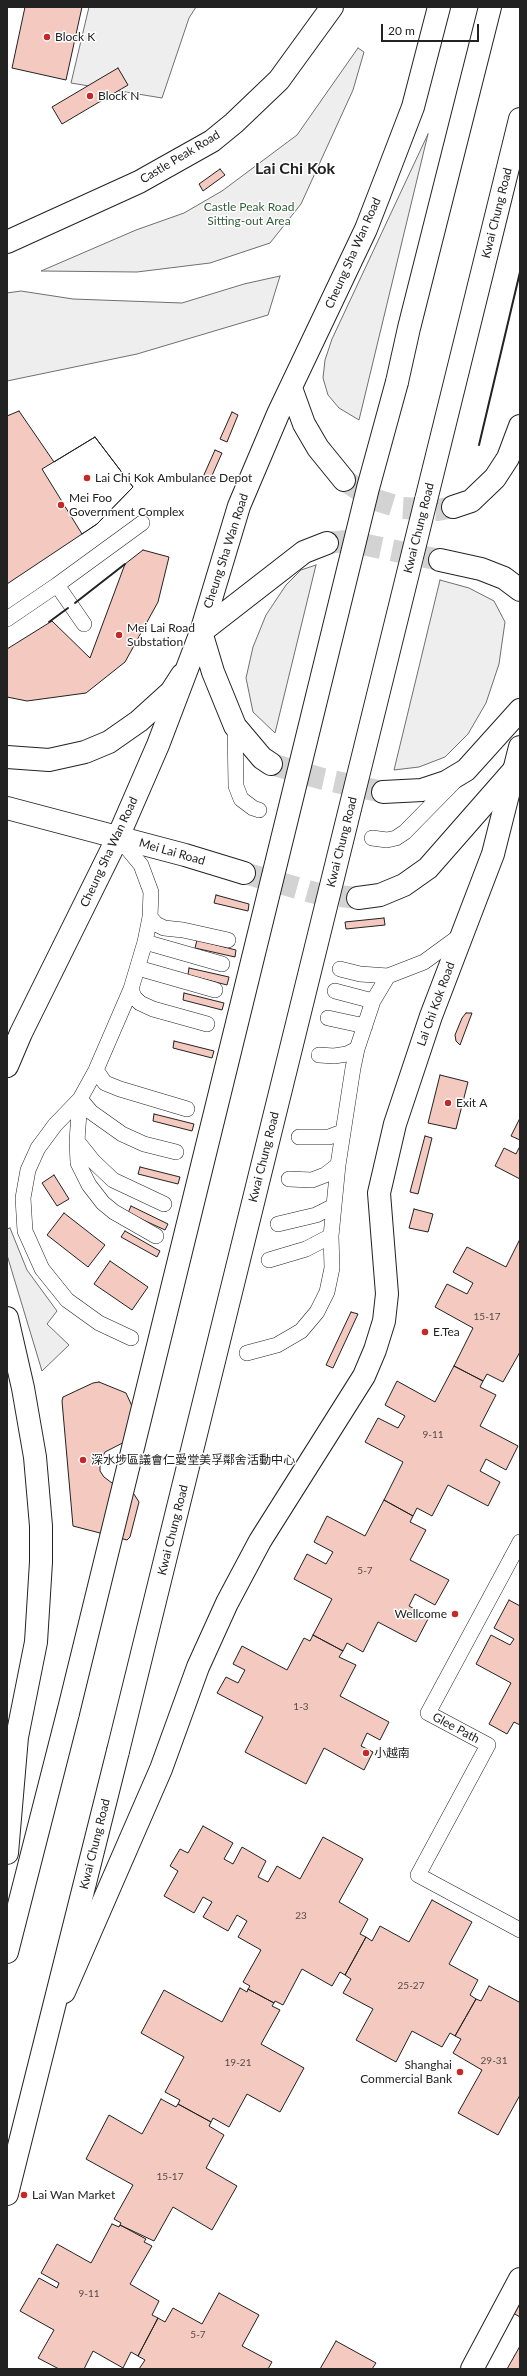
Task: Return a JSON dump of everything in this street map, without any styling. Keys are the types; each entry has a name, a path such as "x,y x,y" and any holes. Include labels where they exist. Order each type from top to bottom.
{"main road":[{"name":"Castle Peak Road","path":"7,242 139,182 212,141 234,123 279,80 332,7"},
{"name":"Cheung Sha Wan Road","path":"7,1066 19,1038 118,837 158,745 201,632 239,506 291,388 366,229 390,167 412,107 439,7"},
{"path":"7,1952 70,1705 368,488 397,382 408,328 490,7"},
{"name":"Kwai Chung Road","path":"7,2194 53,2017 520,119"},
{"path":"291,388 304,424 318,448 344,480"},
{"path":"453,507 471,501 495,478 508,458 520,426"},
{"path":"271,764 262,758 235,726 213,672 201,632 304,552 327,543"},
{"path":"440,560 481,569 504,578 520,590"},
{"path":"7,757 49,760 85,752 108,742 139,721 171,692 190,661"},
{"path":"383,792 422,790 446,782 466,770 520,710"},
{"name":"Lai Chi Kok Road","path":"53,2017 161,1769 198,1667 227,1603 260,1541 364,1376 375,1350 384,1321 387,1294 386,1266 380,1218 380,1193 395,1124 413,1067 461,934 492,854 517,771 520,747"},
{"path":"358,898 380,895 404,885 428,868 517,771"},
{"name":"Mei Lai Road","path":"7,808 118,837 244,873"},
{"path":"7,1318 23,1388 35,1457 40,1518 41,1562 36,1642 17,1737 7,1853"},
{"path":"472,2369 520,2279"}],"lane":[{"path":"7,619 57,585 142,523"},
{"path":"57,585 84,624"},
{"path":"235,726 236,786 241,799 253,808 259,810"},
{"path":"372,838 391,839 405,832 466,770"},
{"path":"118,837 141,865 151,892 150,917 145,942 131,989 96,1070 80,1099 55,1125 38,1148 28,1170 23,1198 25,1231 42,1269 67,1300 99,1322 132,1338"},
{"path":"150,917 156,924 164,928 183,930 228,940"},
{"path":"340,969 360,974 388,976 424,962 461,934"},
{"path":"145,942 222,964"},
{"path":"138,968 215,990"},
{"path":"246,1353 277,1346 301,1331 318,1312 327,1292 332,1268 331,1236 342,1132 357,1049 373,1001 388,976"},
{"path":"131,989 134,998 140,1003 153,1009 208,1024"},
{"path":"335,991 373,1001"},
{"path":"328,1018 365,1026"},
{"path":"319,1054 334,1056 347,1054 357,1049"},
{"path":"96,1070 105,1083 187,1109"},
{"path":"80,1099 77,1141 78,1163 89,1185 103,1203 114,1212 156,1236"},
{"path":"80,1099 91,1112 122,1134 144,1144 176,1152"},
{"path":"299,1137 329,1137 342,1132"},
{"path":"77,1141 113,1180 164,1204"},
{"path":"289,1179 312,1180 325,1175 338,1165"},
{"path":"278,1224 316,1214 334,1206"},
{"path":"269,1260 306,1249 331,1236"},
{"name":"Glee Path","path":"520,1542 428,1713 488,1745 418,1875 520,1930"}],"green space":[{"path":"89,7 196,7 189,18 162,98 71,83"},
{"name":"Castle Peak Road Sitting-out Area","path":"358,48 364,52 353,90 301,204 270,243 210,263 137,272 41,271 136,230 184,213 222,191 297,135"},
{"path":"428,134 359,420 339,408 328,395 323,378 325,360 332,339"},
{"path":"280,276 268,315 137,354 7,381 7,293 21,291 73,299 182,303 244,284"},
{"path":"316,565 275,733 253,712 246,678 253,647 266,615 286,585 301,570"},
{"path":"440,580 469,588 494,601 505,622 499,664 486,703 468,734 445,757 419,767 394,770"},
{"path":"10,1228 27,1270 57,1311 47,1324 69,1345 42,1371 7,1255 7,1229"}],"building":[{"name":"Block K","path":"25,7 82,7 66,80 12,68"},
{"name":"Block N","path":"118,68 128,85 62,124 52,107"},
{"path":"220,169 225,175 203,191 199,184"},
{"name":"Mei Foo Government Complex","path":"19,411 54,462 95,437 133,487 97,524 7,584 7,416"},
{"path":"232,412 238,415 227,442 220,439"},
{"name":"Lai Chi Kok Ambulance Depot","path":"95,437 133,487 97,524 82,534 42,469"},
{"path":"215,450 222,453 210,480 203,477"},
{"name":"Mei Lai Road Substation","path":"143,550 169,557 158,602 125,662 86,693 27,701 7,697 7,649 52,621 90,658 125,564"},
{"path":"216,895 249,904 248,911 214,903"},
{"path":"384,918 385,925 346,929 345,922"},
{"path":"197,940 236,950 235,957 195,948"},
{"path":"189,968 229,977 227,985 188,975"},
{"path":"184,993 224,1003 222,1010 183,1000"},
{"path":"466,1013 472,1013 460,1045 456,1041 455,1035 462,1018"},
{"path":"174,1041 214,1051 212,1058 173,1048"},
{"name":"Exit A","path":"440,1075 468,1082 456,1129 428,1123"},
{"path":"154,1114 194,1124 192,1131 153,1121"},
{"path":"520,1118 520,1140 511,1136"},
{"path":"425,1136 432,1138 418,1194 410,1192"},
{"path":"520,1146 520,1179 495,1166 504,1148 516,1154"},
{"path":"140,1167 180,1177 178,1184 138,1174"},
{"path":"54,1175 69,1199 57,1206 42,1183"},
{"path":"131,1206 168,1224 165,1230 128,1213"},
{"path":"414,1209 433,1214 428,1232 409,1228"},
{"path":"64,1213 105,1245 88,1267 47,1235"},
{"path":"125,1231 160,1251 157,1257 121,1237"},
{"path":"520,1239 520,1352 503,1382 487,1374 483,1381 454,1366 473,1328 435,1307 447,1284 467,1294 473,1283 453,1272 467,1247 506,1267"},
{"path":"110,1261 148,1287 132,1310 94,1284"},
{"path":"351,1312 358,1314 333,1368 326,1365"},
{"path":"454,1366 483,1381 480,1387 496,1395 480,1426 518,1446 506,1470 486,1459 480,1471 500,1482 488,1506 448,1485 432,1516 417,1508 413,1516 384,1500 403,1462 365,1442 378,1418 398,1428 405,1416 385,1405 397,1381 435,1402"},
{"name":"深水埗區議會仁愛堂美孚鄰舍活動中心","path":"99,1382 126,1393 142,1428 142,1433 105,1452 100,1462 100,1471 104,1477 112,1483 130,1488 139,1502 130,1537 127,1540 73,1526 62,1401 63,1397 93,1383"},
{"path":"384,1500 413,1516 410,1522 426,1530 410,1560 449,1580 435,1605 415,1594 409,1606 429,1617 416,1642 378,1622 363,1652 347,1643 343,1651 313,1635 332,1599 294,1579 307,1554 326,1564 333,1552 314,1542 327,1516 365,1536"},
{"path":"509,1600 520,1606 520,1725 514,1722 507,1734 489,1724 511,1683 476,1664 491,1635 510,1645 514,1639 494,1628"},
{"path":"313,1635 343,1651 339,1657 356,1665 340,1696 389,1722 380,1740 367,1733 361,1746 373,1752 364,1770 324,1748 306,1784 245,1752 263,1717 217,1693 226,1677 238,1683 245,1670 233,1664 242,1646 287,1670 304,1638 310,1641"},
{"path":"203,1826 233,1843 224,1859 233,1864 242,1847 266,1861 258,1877 268,1882 277,1866 300,1879 323,1837 363,1859 339,1902 368,1919 360,1934 366,1937 345,1975 340,1972 332,1986 302,1969 283,2005 275,2001 274,2003 248,1989 250,1986 243,1982 261,1950 238,1937 247,1921 237,1915 228,1931 203,1917 212,1902 203,1897 194,1913 164,1896 178,1871 170,1866 180,1849 188,1853"},
{"path":"432,1900 472,1922 449,1964 478,1980 470,1995 476,1999 455,2036 450,2033 442,2047 412,2031 396,2062 356,2040 373,2009 343,1993 351,1979 345,1975 366,1937 372,1941 380,1926 409,1942"},
{"path":"489,1986 519,2002 520,2000 520,2095 498,2135 458,2113 482,2070 453,2053 461,2039 455,2036 476,1999 481,2001"},
{"path":"240,1988 247,1992 248,1989 274,2003 272,2006 280,2010 261,2044 304,2068 280,2112 247,2094 229,2127 213,2118 211,2122 178,2104 180,2100 165,2092 184,2057 141,2033 164,1990 222,2022"},
{"path":"161,2099 176,2107 178,2104 211,2122 209,2126 224,2135 206,2168 237,2186 212,2230 173,2207 154,2241 120,2225 121,2223 114,2219 133,2185 86,2159 109,2115 142,2134"},
{"path":"112,2224 119,2227 120,2225 146,2239 144,2242 152,2246 130,2284 159,2301 152,2315 158,2318 138,2356 131,2352 123,2368 93,2351 84,2369 59,2369 38,2358 54,2330 20,2311 39,2278 57,2288 59,2283 41,2273 57,2244 91,2263"},
{"path":"219,2293 259,2315 242,2346 272,2362 268,2369 139,2369 145,2360 138,2356 158,2318 165,2322 173,2308 202,2324"},
{"path":"520,2301 520,2317 513,2313"},
{"path":"336,2341 376,2363 372,2369 320,2369"},
{"path":"520,2346 520,2369 507,2369"}],"tunnel":[{"path":"344,480 373,499 402,508 438,510 453,507"},
{"path":"327,543 347,541 440,560"},
{"path":"271,764 323,779 383,792"},
{"path":"244,873 319,894 358,898"}],"wall":[{"path":"479,445 520,272"},
{"path":"75,603 125,564"},
{"path":"49,622 68,608"}],"place":[{"name":"Block K","path":"47,37"},
{"name":"Block N","path":"90,96"},
{"name":"Lai Chi Kok Ambulance Depot","path":"87,478"},
{"name":"Mei Foo Government Complex","path":"61,505"},
{"name":"Mei Lai Road Substation","path":"119,635"},
{"name":"Exit A","path":"448,1103"},
{"name":"E.Tea","path":"425,1332"},
{"name":"深水埗區議會仁愛堂美孚鄰舍活動中心","path":"83,1460"},
{"name":"Wellcome","path":"455,1614"},
{"name":"小越南","path":"366,1753"},
{"name":"Shanghai Commercial Bank","path":"460,2072"},
{"name":"Lai Wan Market","path":"24,2195"}],"district":[{"name":"Lai Chi Kok","path":"295,169"}]}
